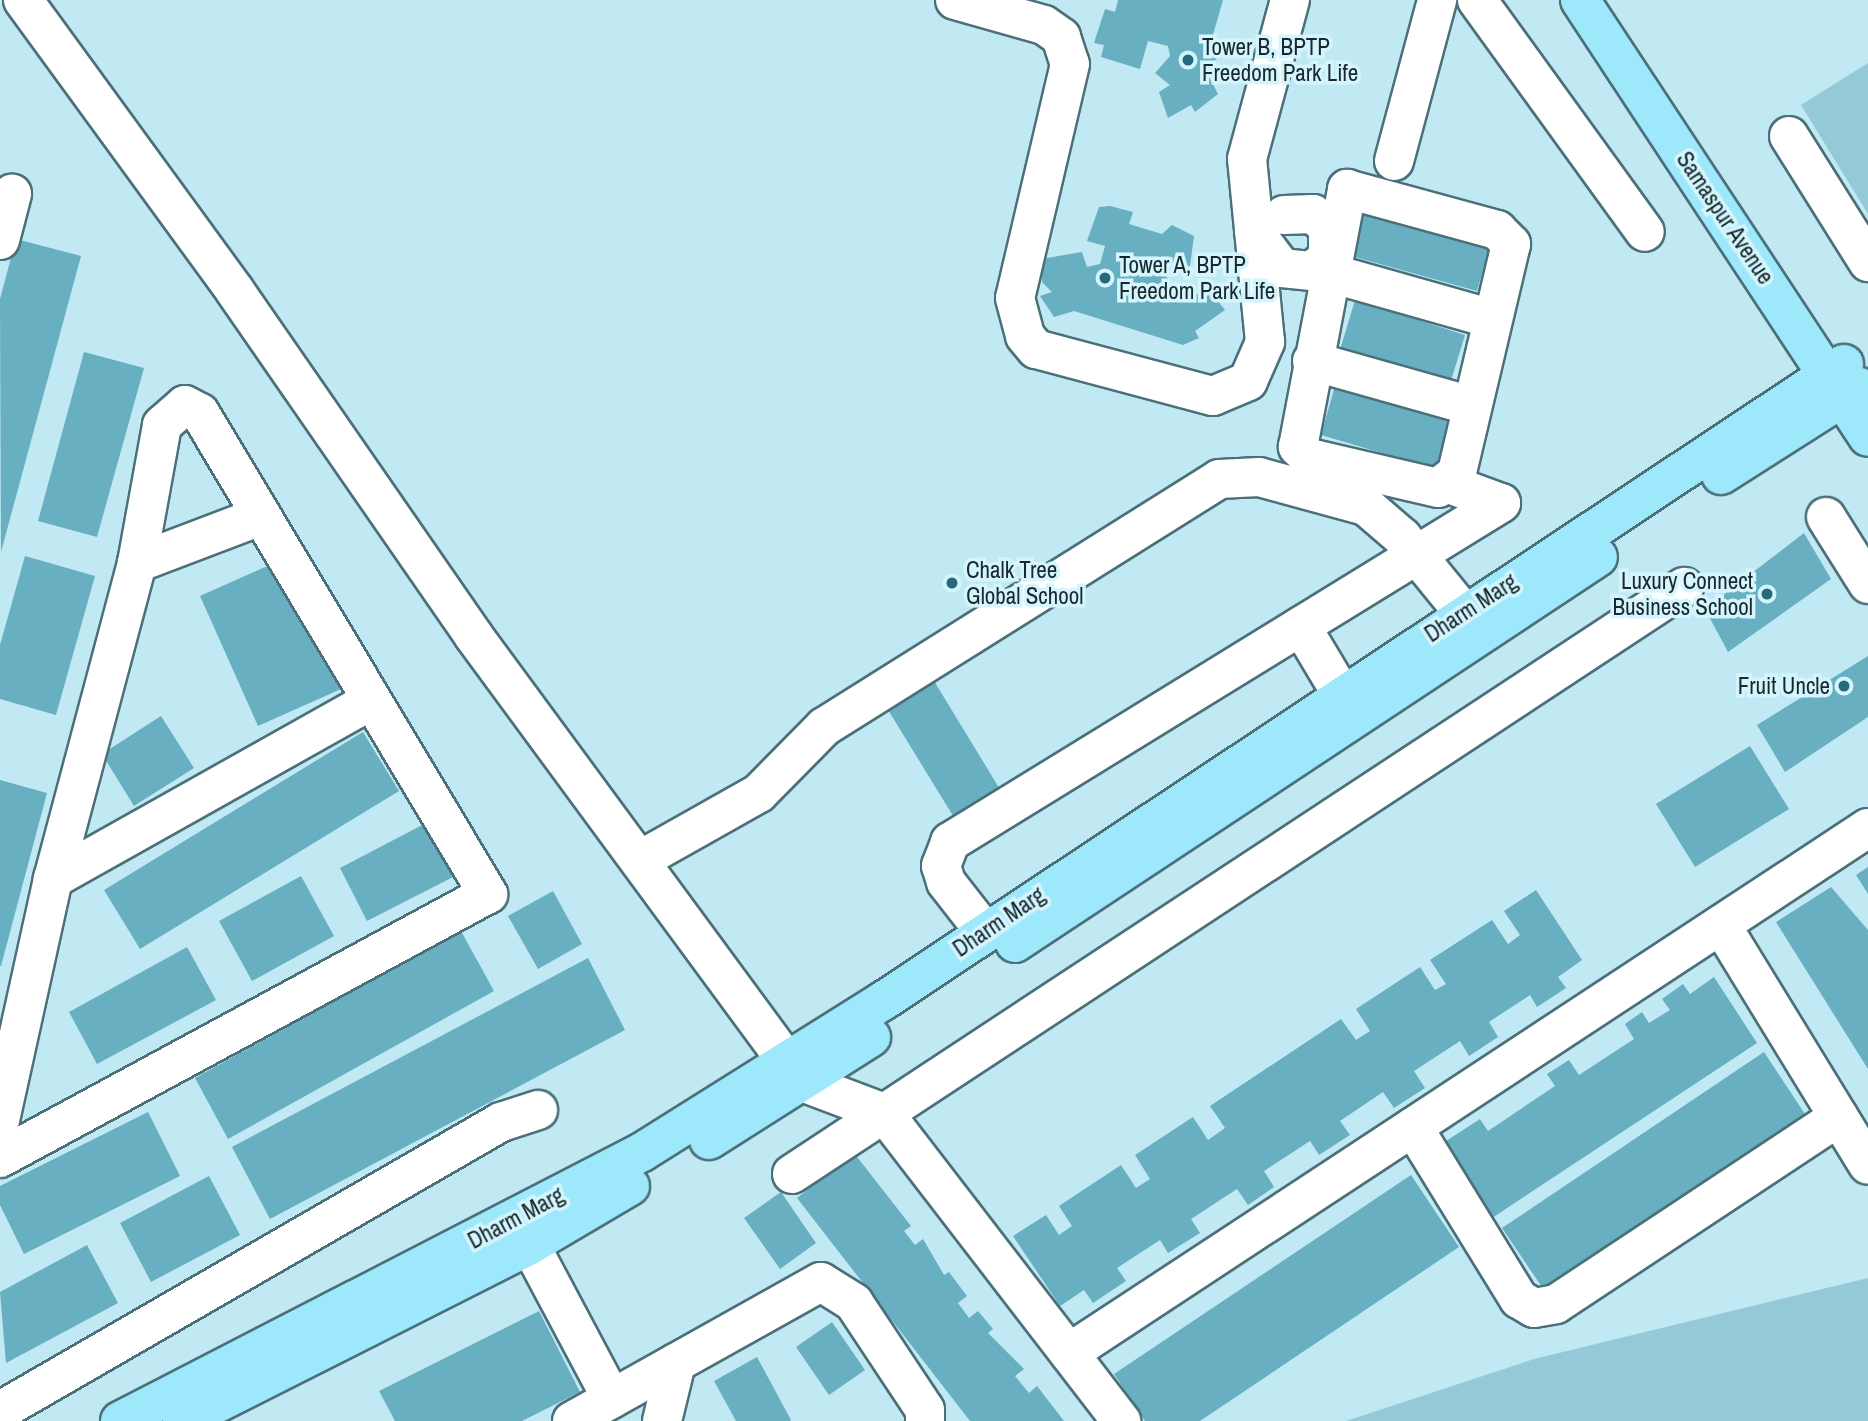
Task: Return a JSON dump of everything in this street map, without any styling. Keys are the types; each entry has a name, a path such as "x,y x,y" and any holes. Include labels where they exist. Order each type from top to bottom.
{"main road":[{"name":"Samaspur Avenue","path":"1580,0 1848,385"},
{"name":"Samaspur Avenue","path":"1611,0 1848,385 1868,437"},
{"name":"Dharm Marg","path":"120,1421 794,1071 985,932 1464,612 1848,385"},
{"name":"Dharm Marg","path":"182,1421 530,1245 1848,385"}],"street":[{"path":"23,0 235,291 473,635 642,859 794,1071 884,1113 1121,1421"},
{"path":"955,0 1044,25 1061,37 1070,64 1015,298 1024,337 1036,349 1213,396 1229,392 1248,381 1265,342 1269,223 1247,159 1290,0"},
{"path":"1394,161 1437,0"},
{"path":"1477,0 1645,232"},
{"path":"1789,136 1868,261"},
{"path":"985,932 946,882 941,866 950,842 1501,503 1449,484 1438,488 1308,458 1296,431 1346,189 1497,230 1511,244 1472,406 1449,484"},
{"path":"0,240 12,194"},
{"path":"1329,273 1493,319"},
{"path":"1312,361 1472,406"},
{"path":"0,1120 12,1011 53,879 137,563 162,425 179,407 200,413 369,702 488,894 0,1158"},
{"path":"642,859 759,793 824,727 1219,479 1259,477 1366,506 1417,556 1464,612"},
{"path":"137,563 261,516"},
{"path":"1826,517 1868,584"},
{"path":"792,1174 1685,587"},
{"path":"1301,626 1341,693"},
{"path":"53,879 369,702"},
{"path":"1069,1353 1868,828"},
{"path":"1721,925 1868,1165"},
{"path":"0,1411 500,1122 538,1110"},
{"path":"1413,1127 1519,1299 1534,1308 1556,1304 1839,1117"},
{"path":"530,1245 612,1399"},
{"path":"572,1421 821,1282 854,1303 925,1410 925,1421"},
{"path":"662,1421 676,1363"}],"shaded area":[{"path":"1868,63 1868,214 1801,105"},
{"path":"1868,1278 1868,1421 1346,1421 1534,1359"}],"building":[{"name":"Tower B, BPTP Freedom Park Life","path":"1118,0 1223,0 1210,45 1217,59 1204,67 1218,94 1195,112 1191,105 1168,118 1159,92 1170,85 1155,73 1170,56 1168,46 1148,41 1140,69 1101,57 1104,45 1094,43 1105,9 1115,12"},
{"path":"1357,205 1491,242 1477,291 1344,254"},
{"name":"Tower A, BPTP Freedom Park Life","path":"1110,206 1133,212 1129,224 1162,234 1172,225 1194,236 1190,266 1167,265 1164,273 1177,292 1188,283 1200,297 1209,290 1225,310 1195,331 1199,338 1183,345 1074,311 1054,317 1040,296 1052,292 1042,282 1041,259 1082,252 1087,267 1100,264 1105,246 1087,241 1099,207"},
{"path":"16,239 81,256 1,552 0,299"},
{"path":"1355,300 1465,335 1450,384 1340,350"},
{"path":"84,352 144,368 97,537 38,521"},
{"path":"1335,386 1451,420 1436,469 1321,435"},
{"name":"Luxury Connect Business School","path":"1804,533 1831,579 1728,652 1705,609"},
{"path":"25,556 95,576 56,715 0,699 0,645"},
{"path":"283,559 341,689 258,726 200,596"},
{"name":"Fruit Uncle","path":"1868,656 1868,717 1785,772 1757,725"},
{"path":"931,676 1001,791 955,819 885,705"},
{"path":"161,716 194,768 134,806 102,754"},
{"path":"363,732 399,791 140,949 104,890"},
{"path":"1750,746 1789,809 1695,867 1656,804"},
{"path":"0,780 47,793 1,966 0,966"},
{"path":"426,823 453,877 367,921 340,868"},
{"path":"1868,867 1868,894 1856,875"},
{"path":"301,876 334,936 252,981 219,921"},
{"path":"1831,887 1868,930 1868,1069 1776,922"},
{"path":"1536,890 1582,960 1558,977 1566,988 1537,1007 1530,995 1489,1022 1498,1037 1469,1056 1460,1041 1414,1071 1425,1088 1394,1108 1383,1092 1340,1121 1350,1135 1319,1155 1310,1141 1264,1171 1274,1187 1248,1205 1237,1189 1191,1219 1200,1233 1168,1253 1160,1240 1117,1268 1126,1281 1093,1303 1084,1290 1060,1306 1013,1236 1046,1215 1059,1235 1072,1226 1059,1206 1121,1165 1136,1188 1150,1179 1135,1155 1193,1117 1208,1140 1225,1128 1210,1106 1341,1019 1356,1040 1370,1031 1356,1009 1420,967 1435,990 1446,984 1430,960 1492,920 1508,944 1520,935 1504,911"},
{"path":"553,891 582,944 538,969 508,916"},
{"path":"461,931 494,991 228,1139 195,1078"},
{"path":"187,947 216,1000 97,1064 69,1012"},
{"path":"588,958 625,1030 270,1219 232,1147"},
{"path":"1714,977 1757,1043 1492,1218 1443,1143 1480,1119 1488,1131 1555,1086 1547,1074 1569,1060 1579,1075 1634,1039 1625,1024 1642,1012 1649,1023 1670,1010 1662,999 1683,984 1690,994"},
{"path":"1764,1052 1809,1120 1548,1296 1502,1228"},
{"path":"148,1112 180,1176 24,1254 0,1205 0,1186"},
{"path":"854,1153 911,1226 904,1231 915,1245 923,1239 944,1275 949,1272 967,1296 958,1303 969,1318 978,1311 993,1329 988,1333 1024,1369 1015,1376 1029,1393 1037,1386 1064,1421 970,1421 797,1198"},
{"path":"1411,1175 1459,1247 1200,1421 1145,1421 1114,1374"},
{"path":"209,1176 240,1235 151,1282 120,1223"},
{"path":"781,1192 816,1243 780,1269 744,1218"},
{"path":"87,1245 118,1303 6,1363 0,1292"},
{"path":"539,1311 580,1392 522,1421 395,1421 379,1391"},
{"path":"832,1322 865,1370 829,1395 796,1347"},
{"path":"757,1357 790,1421 736,1421 714,1381"}],"place":[{"name":"Tower B, BPTP Freedom Park Life","path":"1188,60"},
{"name":"Tower A, BPTP Freedom Park Life","path":"1105,278"},
{"name":"Chalk Tree Global School","path":"952,583"},
{"name":"Luxury Connect Business School","path":"1767,594"},
{"name":"Fruit Uncle","path":"1844,686"}]}
